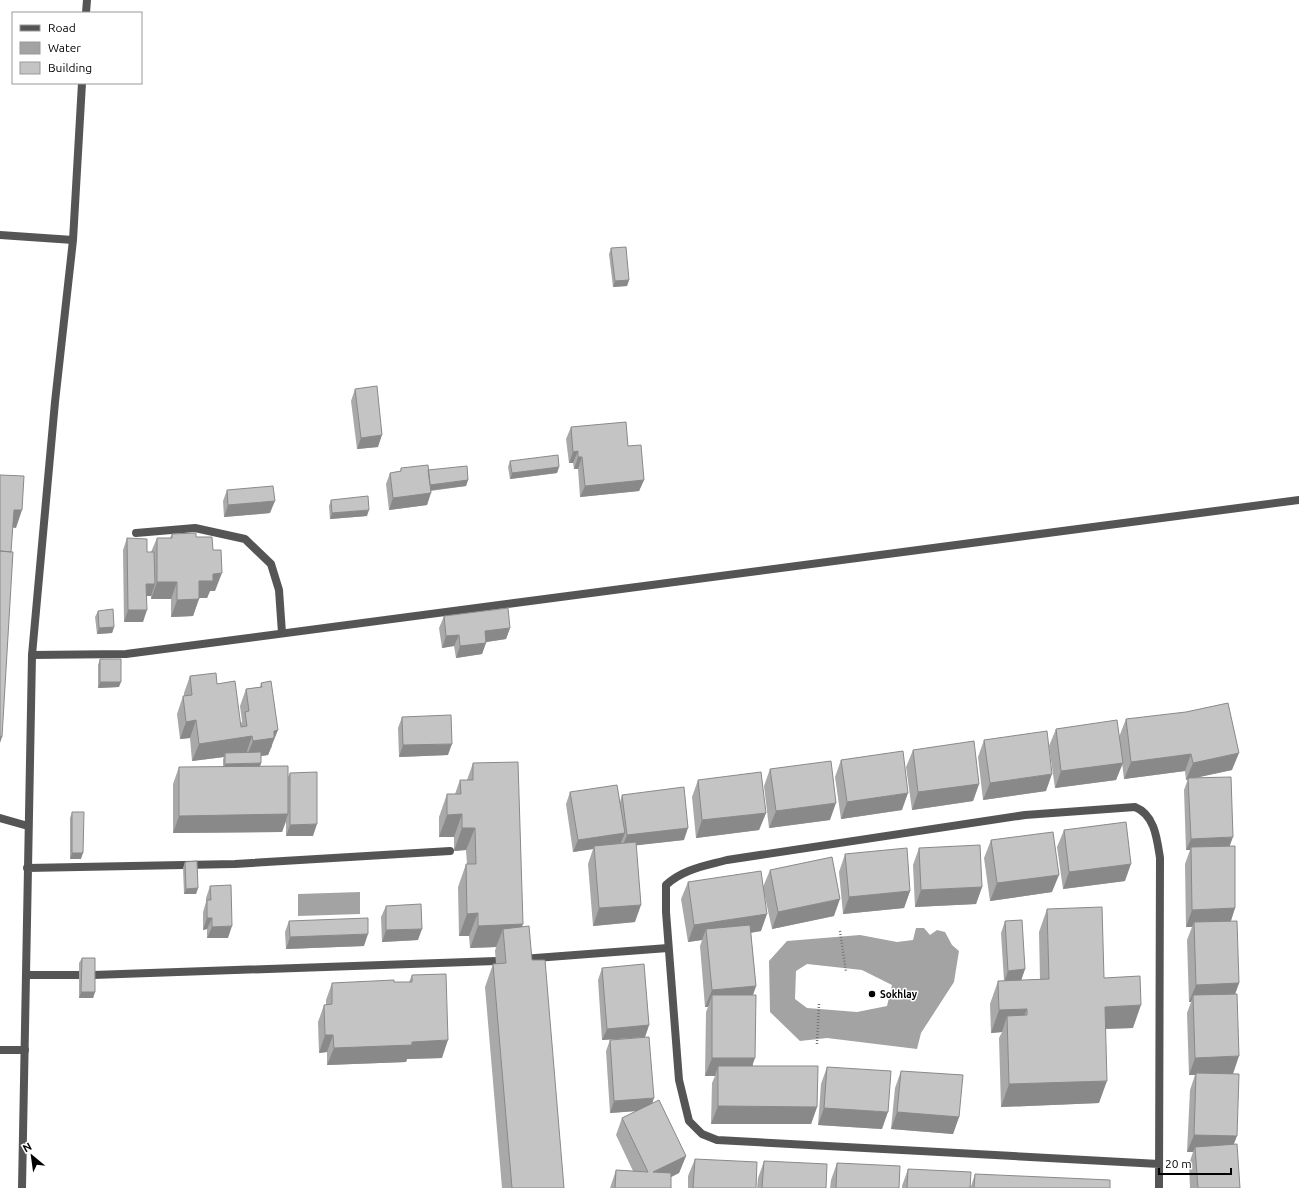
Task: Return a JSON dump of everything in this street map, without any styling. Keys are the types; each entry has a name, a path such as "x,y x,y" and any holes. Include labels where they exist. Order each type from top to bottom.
{"street":[{"path":"86,12 87,0"},
{"path":"22,1188 32,655 54,410 73,240 82,84"},
{"path":"0,236 73,240"},
{"path":"32,655 126,654 1299,500"},
{"path":"136,533 195,528 245,539 271,564 280,590 282,633"},
{"path":"1159,1164 717,1140 702,1134 689,1121 679,1080 668,948 666,886 675,876 690,870 727,860 1025,815 1135,807 1143,810 1149,817 1156,838 1160,858 1159,1188"},
{"path":"0,818 28,826"},
{"path":"27,868 235,864 450,851"},
{"path":"522,959 668,948"},
{"path":"93,974 496,961"},
{"path":"26,975 79,975"},
{"path":"0,1050 24,1050"}],"path":[{"path":"840,931 846,972"},
{"path":"817,1044 819,1004"}],"water":[{"path":"360,892 360,914 298,916 298,894"},
{"path":"916,928 924,928 930,935 937,930 945,932 952,945 959,951 954,982 921,1033 917,1049 827,1038 800,1041 770,1012 769,961 787,941 860,935 897,942 913,940","holes":["807,964 862,970 892,985 887,1006 857,1012 807,1008 795,999 796,971"]}],"building":[{"path":"626,247 629,280 615,281 611,248"},
{"path":"377,386 382,435 361,438 355,389"},
{"path":"626,422 628,446 641,445 644,480 585,486 582,457 578,457 578,451 573,452 571,427"},
{"path":"558,455 559,467 512,473 510,461"},
{"path":"428,465 431,493 393,498 390,473 401,471 401,468"},
{"path":"467,466 468,480 430,485 428,470"},
{"path":"0,475 24,476 22,510 14,510 11,552 0,551"},
{"path":"273,486 275,501 228,505 227,490"},
{"path":"368,496 369,510 332,513 331,500"},
{"path":"196,533 196,537 212,537 213,550 221,550 222,573 213,574 213,581 199,581 199,599 177,600 177,582 157,582 157,538 172,538 172,534"},
{"path":"127,538 147,539 147,552 154,552 155,584 146,584 147,610 128,610"},
{"path":"0,551 13,552 2,737 0,736"},
{"path":"508,608 510,628 485,631 486,643 460,646 459,635 446,636 444,616"},
{"path":"113,609 114,627 99,628 98,611"},
{"path":"100,659 121,659 121,682 100,682"},
{"path":"216,673 217,684 235,681 241,727 247,726 245,712 249,711 246,689 262,687 261,683 271,681 278,730 274,731 274,738 253,741 252,736 199,744 196,720 186,722 183,696 192,695 190,676"},
{"path":"1228,703 1239,753 1193,763 1191,754 1131,762 1126,719 1186,712"},
{"path":"451,715 452,744 403,745 402,717"},
{"path":"1117,720 1123,763 1061,771 1056,729"},
{"path":"1047,731 1052,774 990,783 984,740"},
{"path":"974,741 979,784 918,792 913,750"},
{"path":"903,751 908,793 847,802 841,760"},
{"path":"261,752 261,763 225,764 225,753"},
{"path":"831,761 836,803 776,811 770,769"},
{"path":"518,762 523,924 478,926 478,913 467,914 466,864 476,864 475,828 462,828 462,814 447,815 447,794 461,794 460,780 473,780 473,763"},
{"path":"288,766 288,814 179,816 179,767"},
{"path":"317,772 317,824 290,825 290,773"},
{"path":"761,772 766,813 702,820 698,780"},
{"path":"1231,777 1233,837 1191,839 1188,778"},
{"path":"617,785 625,833 578,840 570,792"},
{"path":"684,787 688,828 627,835 622,795"},
{"path":"72,812 84,812 83,853 72,853"},
{"path":"1126,822 1131,864 1069,872 1064,830"},
{"path":"1053,832 1059,875 997,883 991,840"},
{"path":"636,842 641,905 599,908 594,846"},
{"path":"980,845 982,887 921,890 919,848"},
{"path":"1235,846 1235,908 1192,910 1191,847"},
{"path":"907,848 910,891 849,897 845,854"},
{"path":"832,857 840,899 778,912 770,870"},
{"path":"197,861 198,888 186,889 185,862"},
{"path":"761,871 767,914 694,925 688,882"},
{"path":"231,885 232,926 212,927 212,918 207,918 207,900 211,900 210,886"},
{"path":"421,904 422,929 386,930 386,906"},
{"path":"1102,907 1104,978 1140,976 1141,1005 1105,1007 1107,1081 1009,1084 1007,1016 1027,1015 1027,1009 999,1010 998,981 1049,979 1047,909"},
{"path":"368,918 368,934 290,937 289,921"},
{"path":"1022,920 1025,969 1008,971 1005,921"},
{"path":"1237,921 1239,983 1196,985 1194,922"},
{"path":"750,925 756,986 712,990 706,929"},
{"path":"529,926 532,960 545,960 564,1188 512,1188 493,964 506,963 503,929"},
{"path":"82,958 95,958 95,992 81,992"},
{"path":"644,964 649,1025 607,1029 602,968"},
{"path":"446,974 448,1040 412,1042 412,1045 334,1048 333,1035 325,1035 324,1005 332,1004 332,983 394,980 394,982 412,982 412,975"},
{"path":"1237,994 1239,1056 1195,1058 1193,995"},
{"path":"712,995 756,995 755,1058 712,1058"},
{"path":"649,1037 654,1098 614,1101 610,1040"},
{"path":"718,1066 818,1066 817,1107 718,1106"},
{"path":"827,1067 891,1071 888,1112 824,1108"},
{"path":"901,1071 963,1075 959,1117 897,1112"},
{"path":"1196,1073 1239,1074 1237,1136 1194,1135"},
{"path":"659,1100 686,1156 653,1172 671,1173 671,1188 615,1188 616,1170 648,1172 622,1118"},
{"path":"1237,1144 1240,1188 1198,1188 1195,1147"},
{"path":"695,1159 757,1162 756,1188 693,1188"},
{"path":"764,1161 827,1164 826,1188 762,1188"},
{"path":"837,1163 900,1166 899,1188 836,1188"},
{"path":"908,1169 971,1172 970,1188 907,1188"},
{"path":"975,1174 1110,1180 1110,1188 974,1188"}],"place":[{"name":"Sokhlay","path":"872,994"}]}
